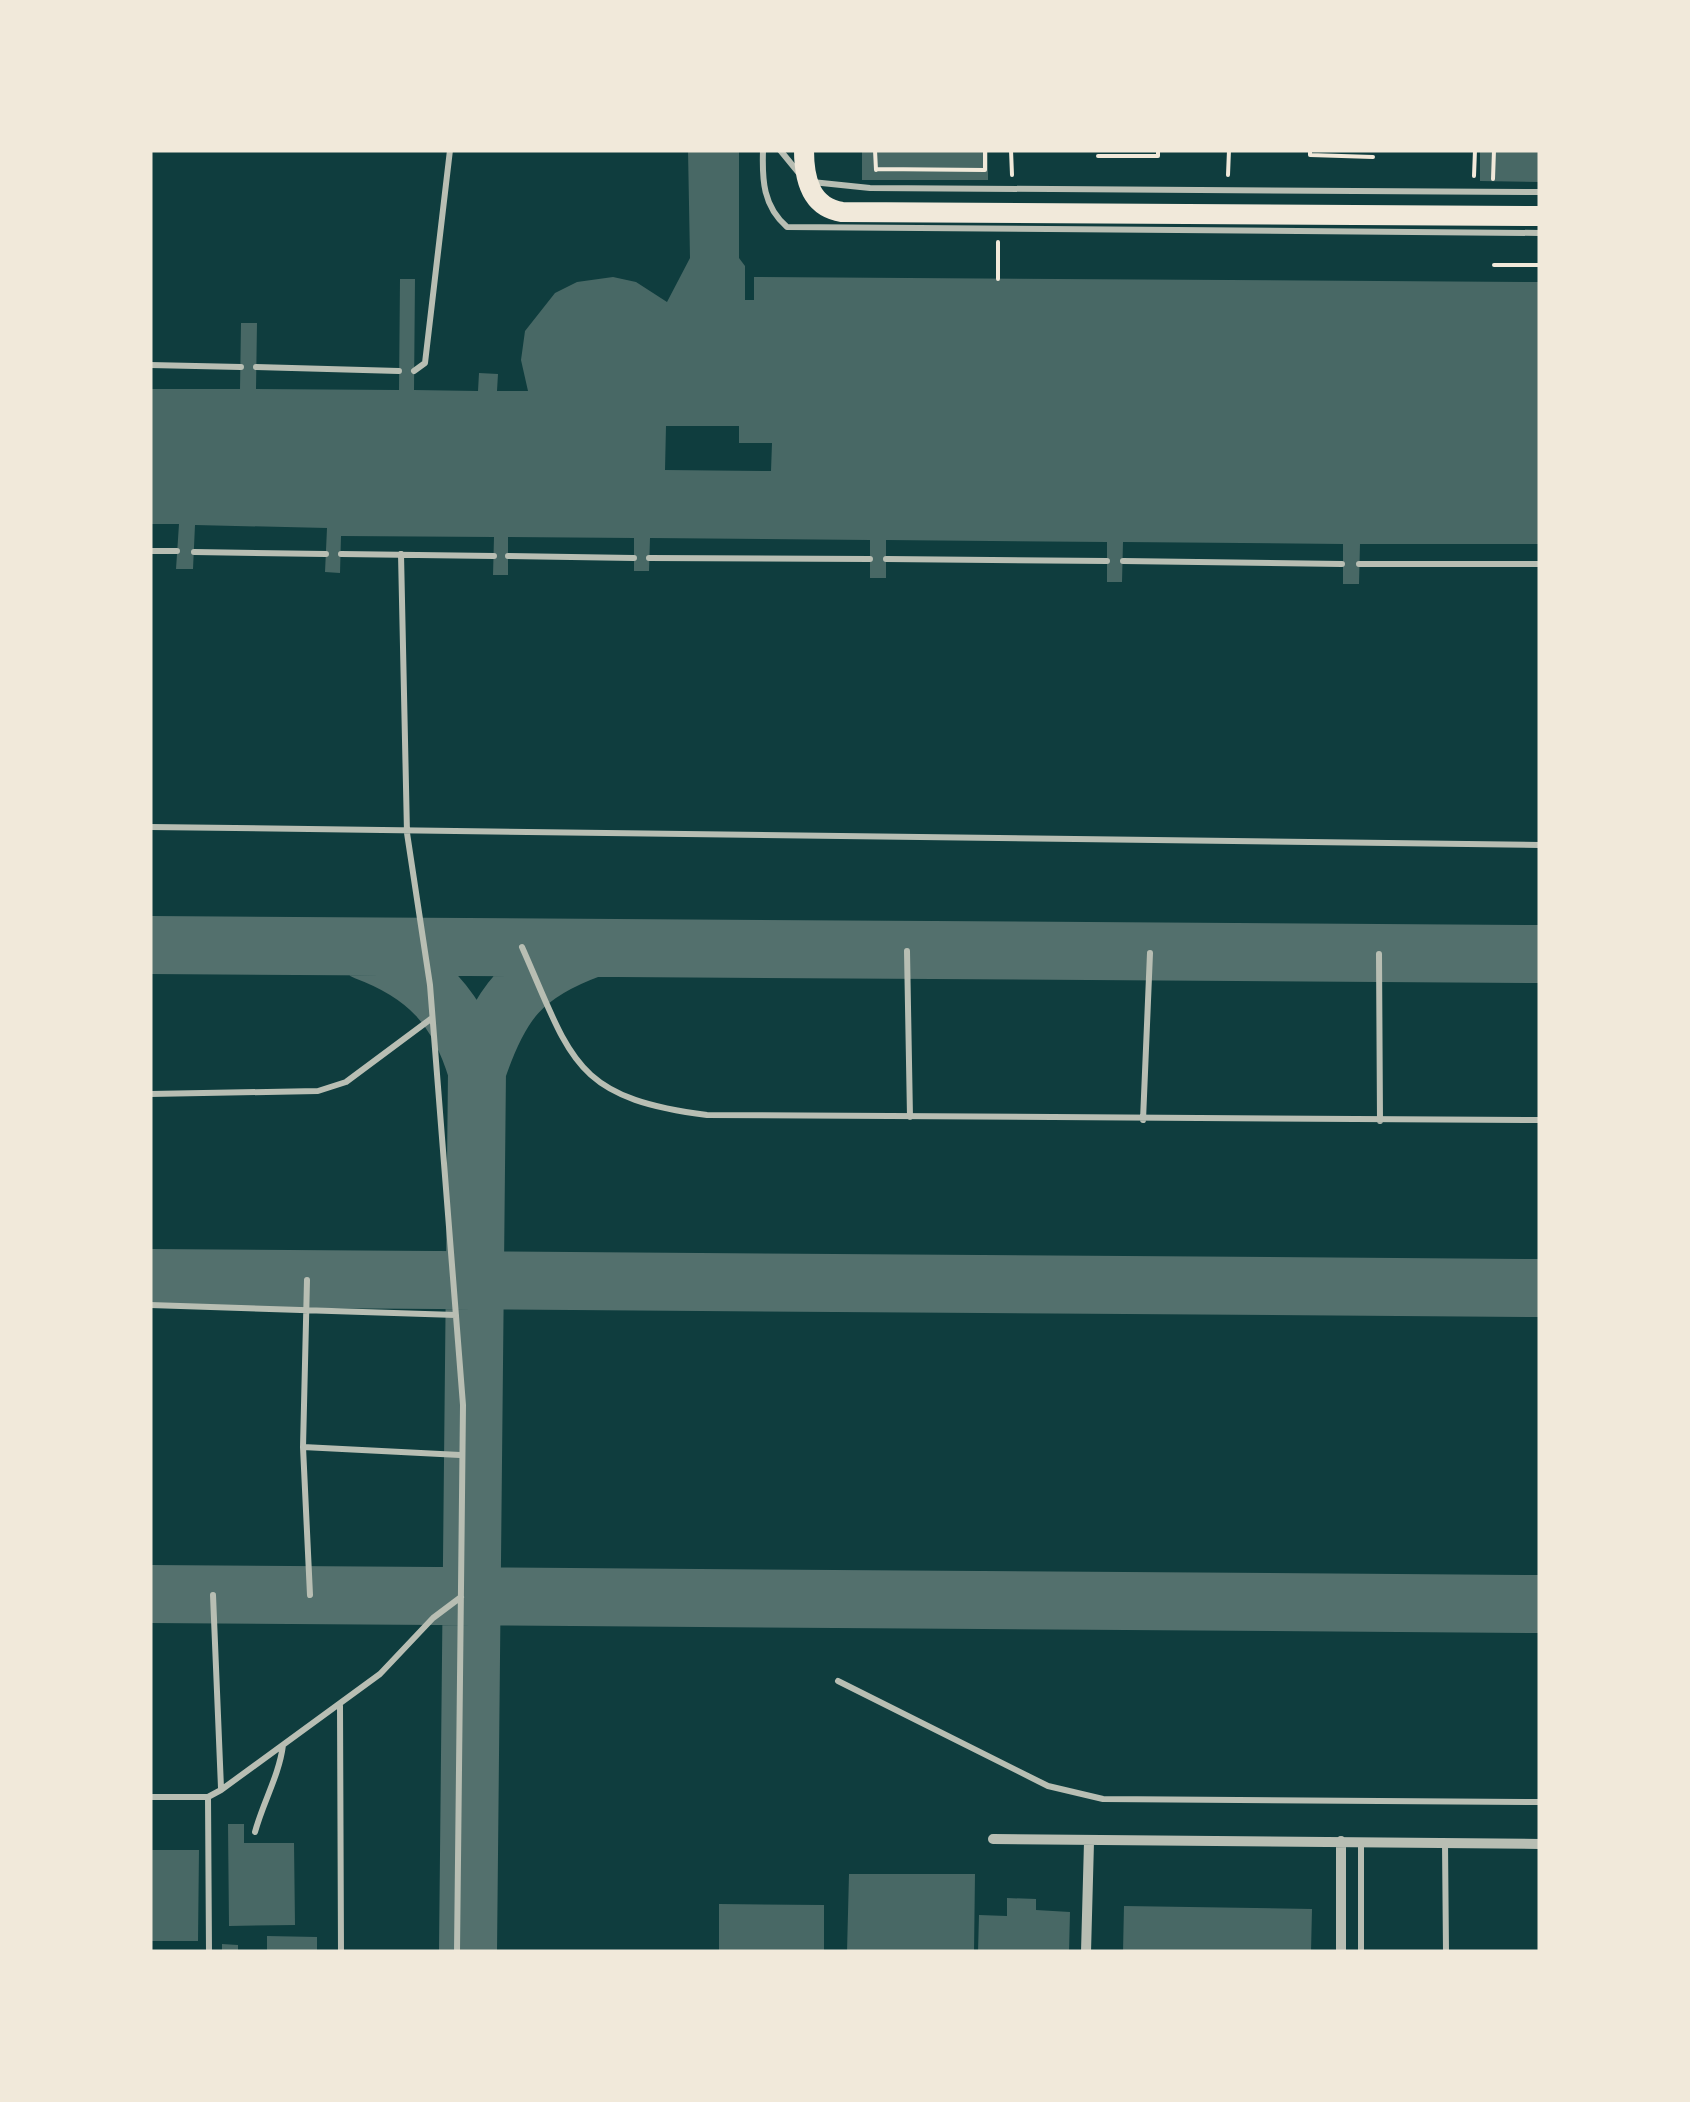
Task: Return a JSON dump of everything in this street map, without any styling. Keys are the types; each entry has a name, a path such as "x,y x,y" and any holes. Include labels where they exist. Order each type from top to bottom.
{"highway":[{"path":"804,150 807,184 831,210 1540,216"}],"street":[{"path":"994,1839 1540,1844"},
{"path":"1086,1952 1089,1842"},
{"path":"1341,1952 1342,1842"}],"lane":[{"path":"414,371 425,363 450,150"},
{"path":"763,150 765,196 774,216 786,227 1540,233"},
{"path":"780,150 803,177 828,186 1540,192"},
{"path":"150,366 240,367"},
{"path":"256,367 399,371"},
{"path":"150,551 177,551"},
{"path":"194,552 326,554"},
{"path":"340,554 494,556"},
{"path":"401,554 406,834 433,1018 463,1406 456,1952"},
{"path":"508,556 634,558"},
{"path":"649,558 870,559"},
{"path":"886,559 1107,562"},
{"path":"1122,562 1342,564"},
{"path":"1360,564 1540,564"},
{"path":"150,827 406,834 1540,845"},
{"path":"522,946 569,1052 609,1092 662,1110 706,1115 1143,1120 1540,1120"},
{"path":"907,951 910,1117"},
{"path":"1143,1120 1150,953"},
{"path":"1379,954 1380,1121"},
{"path":"150,1094 318,1091 346,1082 433,1018"},
{"path":"306,1280 304,1447 310,1596"},
{"path":"150,1305 456,1314"},
{"path":"304,1447 460,1454"},
{"path":"212,1595 220,1790"},
{"path":"150,1798 208,1797 220,1790 340,1704 461,1597"},
{"path":"838,1682 1048,1786 1103,1799 1540,1802"},
{"path":"340,1704 341,1952"},
{"path":"255,1832 264,1796 280,1766 283,1745"},
{"path":"208,1797 209,1952"},
{"path":"1361,1842 1361,1952"},
{"path":"1445,1842 1446,1952"}],"path":[{"path":"875,150 876,170 985,170 985,150"},
{"path":"1011,150 1012,165"},
{"path":"1098,156 1158,156 1158,150"},
{"path":"1227,189 1229,150"},
{"path":"1310,150 1310,155 1372,157"},
{"path":"1474,164 1475,150"},
{"path":"1493,179 1494,150"},
{"path":"998,280 998,242 1010,242 1011,214"},
{"path":"1494,265 1540,265"}],"building":[{"path":"688,150 739,150 739,258 745,266 745,300 754,300 754,277 1540,282 1540,544 1360,544 1359,584 1343,584 1343,544 1123,542 1122,582 1107,582 1107,542 886,540 886,578 870,578 870,540 650,538 649,571 634,571 634,538 508,537 508,575 493,575 494,537 341,536 340,573 325,572 327,528 195,525 193,569 176,569 179,524 150,524 150,389 240,389 241,323 257,323 256,389 399,390 400,279 415,279 414,390 478,391 479,373 498,374 497,391 528,391 521,360 525,331 555,293 577,282 613,277 636,282 667,302 690,258","holes":["666,426 739,426 739,443 772,443 771,471 665,470"]},
{"path":"862,150 988,150 988,180 862,180"},
{"path":"1480,150 1540,150 1540,182 1480,181"},
{"path":"228,1824 244,1824 244,1843 294,1843 295,1925 229,1926"},
{"path":"150,1850 199,1850 198,1941 150,1941"},
{"path":"849,1874 975,1874 974,1952 847,1952"},
{"path":"1007,1898 1036,1899 1036,1910 1070,1912 1069,1952 978,1952 979,1915 1007,1916"},
{"path":"719,1904 824,1905 824,1952 719,1952"},
{"path":"1124,1906 1312,1909 1311,1952 1123,1952"},
{"path":"267,1936 317,1937 317,1952 267,1952"},
{"path":"222,1944 238,1945 238,1952 222,1952"}],"taxiway":[{"path":"150,945 1540,954"},
{"path":"468,1952 477,1071 495,1027 517,994 547,969 590,949"},
{"path":"365,951 406,971 437,996 460,1029 477,1071"},
{"path":"150,1278 1540,1288"},
{"path":"150,1594 1540,1604"}]}
